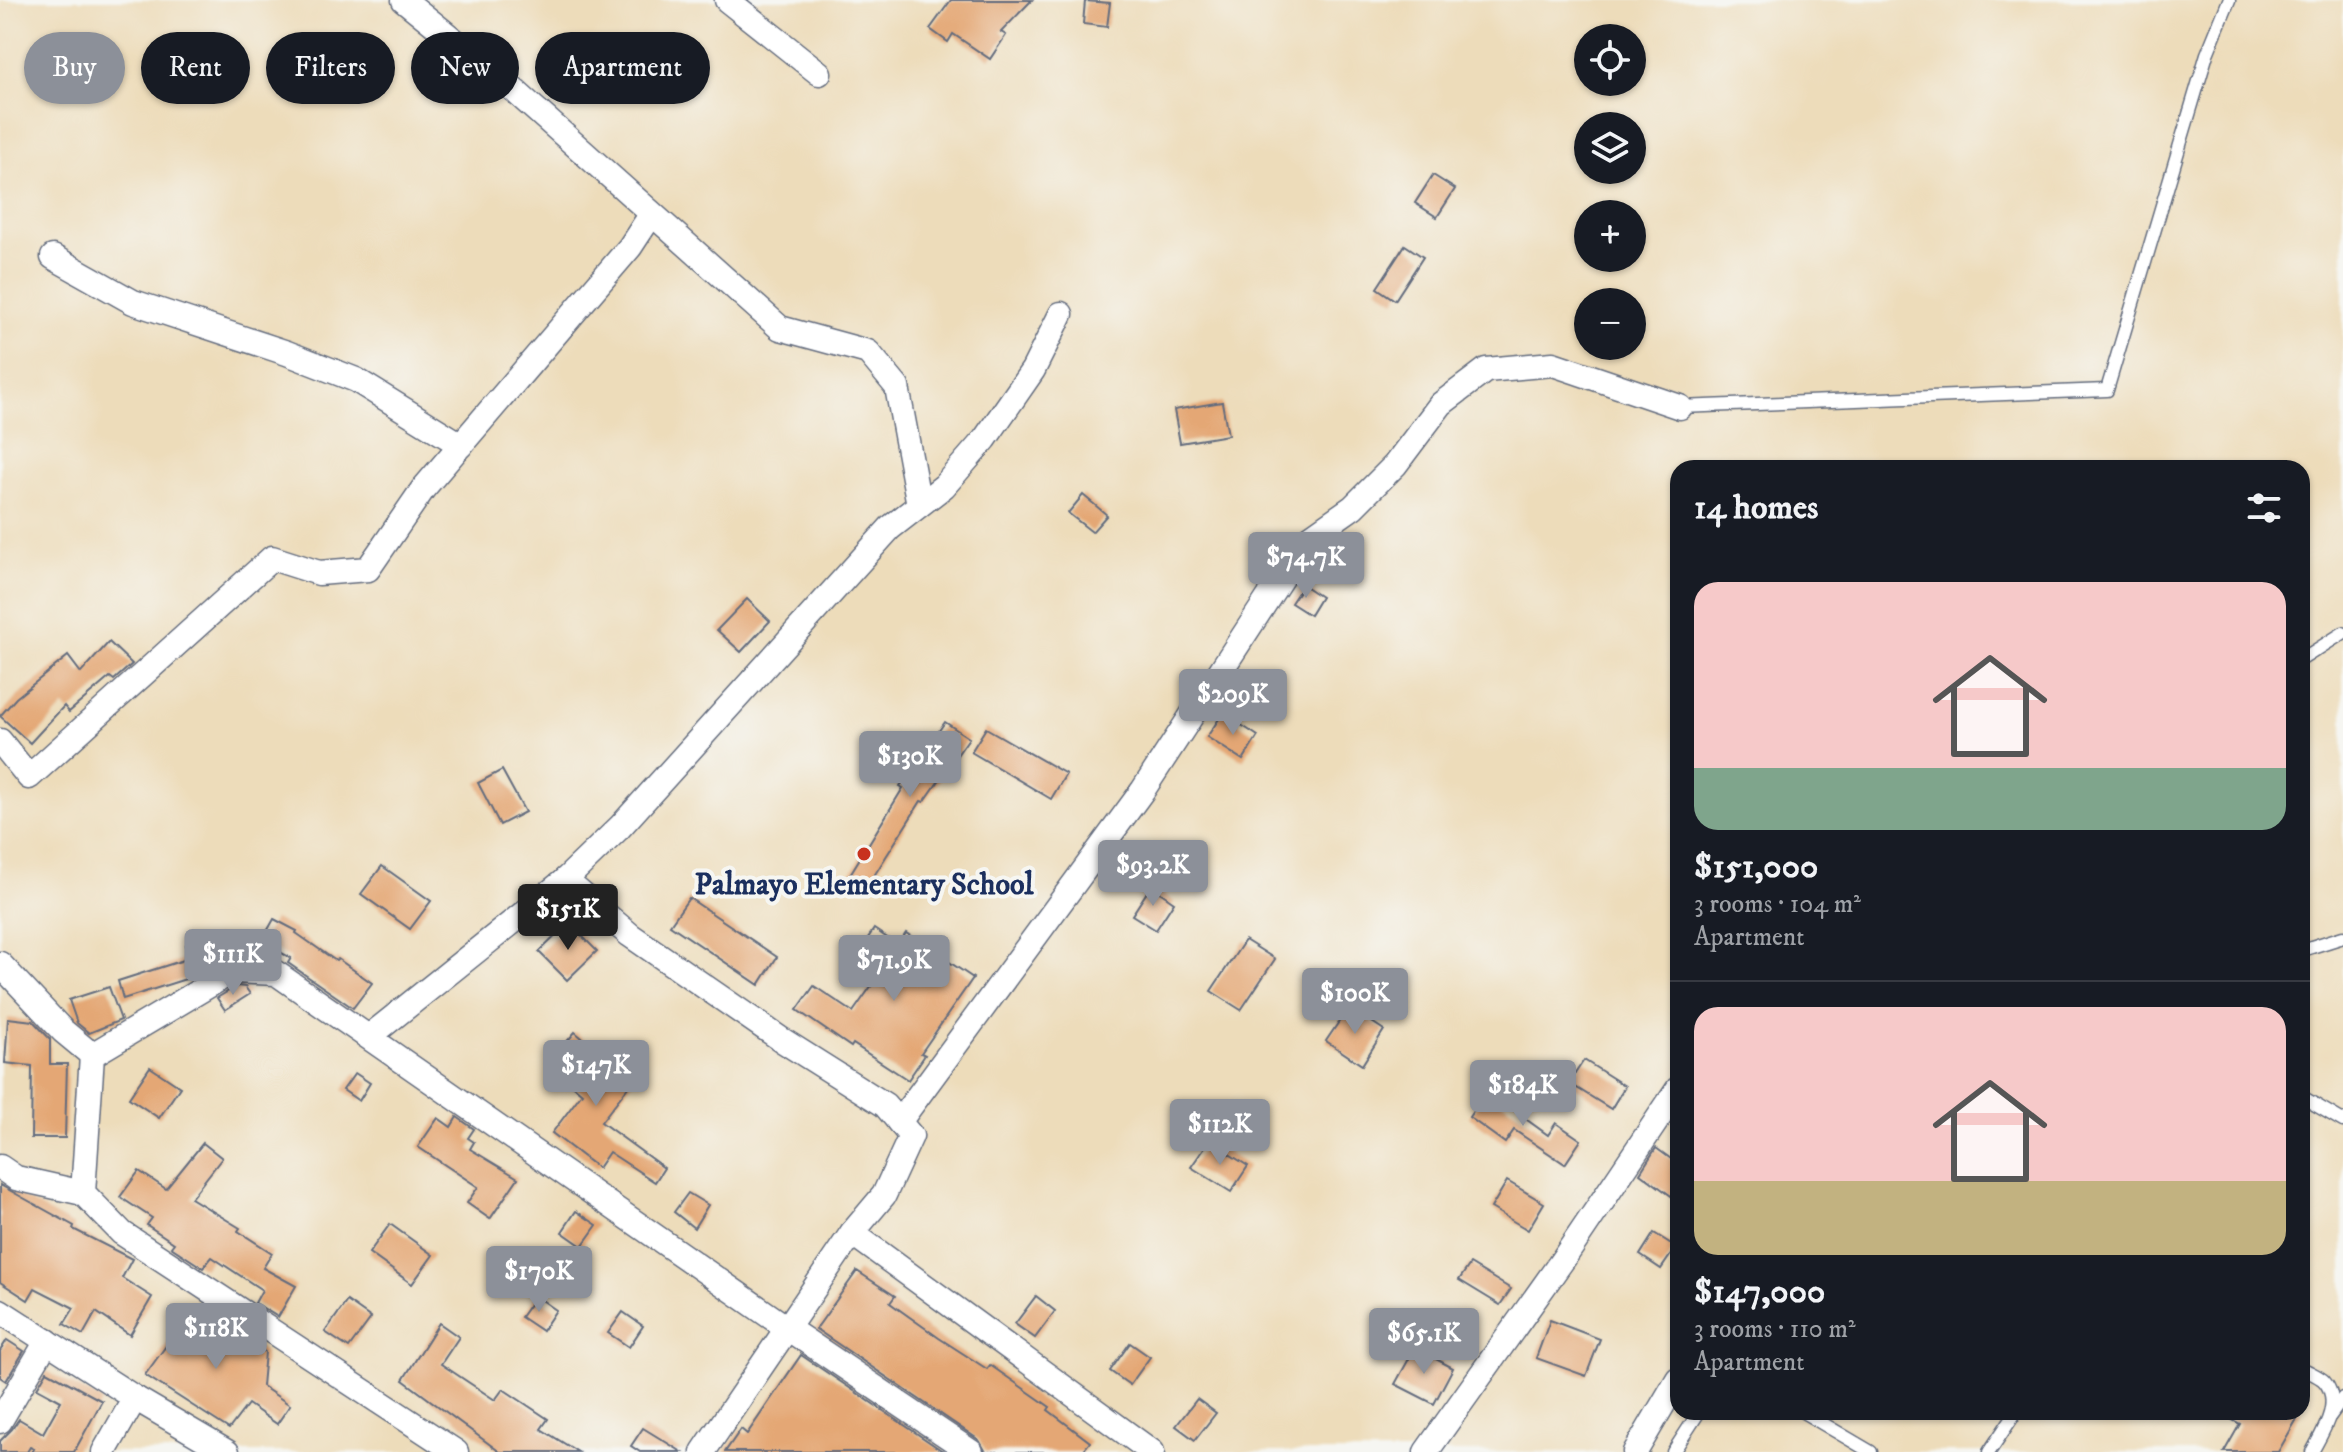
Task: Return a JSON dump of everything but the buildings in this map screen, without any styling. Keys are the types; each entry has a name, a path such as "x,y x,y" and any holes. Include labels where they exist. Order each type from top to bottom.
{"street":[{"path":"404,0 497,75 780,328 868,352 897,387 919,505"},
{"path":"727,0 819,73"},
{"path":"0,741 29,777 272,558 319,573 368,569 423,489 630,247 651,215"},
{"path":"53,257 133,302 287,353 356,380 461,445"},
{"path":"370,1036 565,880 620,827 890,528 944,486 985,439 1033,370 1061,314"},
{"path":"899,1122 1143,790 1306,540 1353,507 1395,465 1441,404 1486,370 1553,364 1680,407"},
{"path":"565,880 630,935 782,1040 885,1105 911,1136 884,1195 852,1233 703,1452"},
{"path":"0,964 63,1031 92,1055"},
{"path":"92,1055 233,971 276,973 971,1452"},
{"path":"83,1193 92,1055"},
{"path":"1426,1452 1556,1270 1670,1101"},
{"path":"0,1167 16,1178 83,1193 122,1233 456,1452"},
{"path":"852,1233 1152,1452"},
{"path":"0,1311 135,1398 227,1452"},
{"path":"0,1421 47,1341"},
{"path":"1635,1452 1670,1393"},
{"path":"104,1452 135,1398"}],"lane":[{"path":"1680,407 2107,390 2207,54 2229,0"},
{"path":"2310,654 2343,633"},
{"path":"2310,947 2343,937"},
{"path":"2310,1102 2343,1121"},
{"path":"2310,1373 2325,1382 2331,1397 2330,1416"},
{"path":"2312,1452 2343,1398"},
{"path":"1673,1452 1694,1420"},
{"path":"1817,1420 1871,1452"},
{"path":"1989,1452 2011,1420"}],"place":[{"name":"Palmayo Elementary School","path":"864,854"}]}
